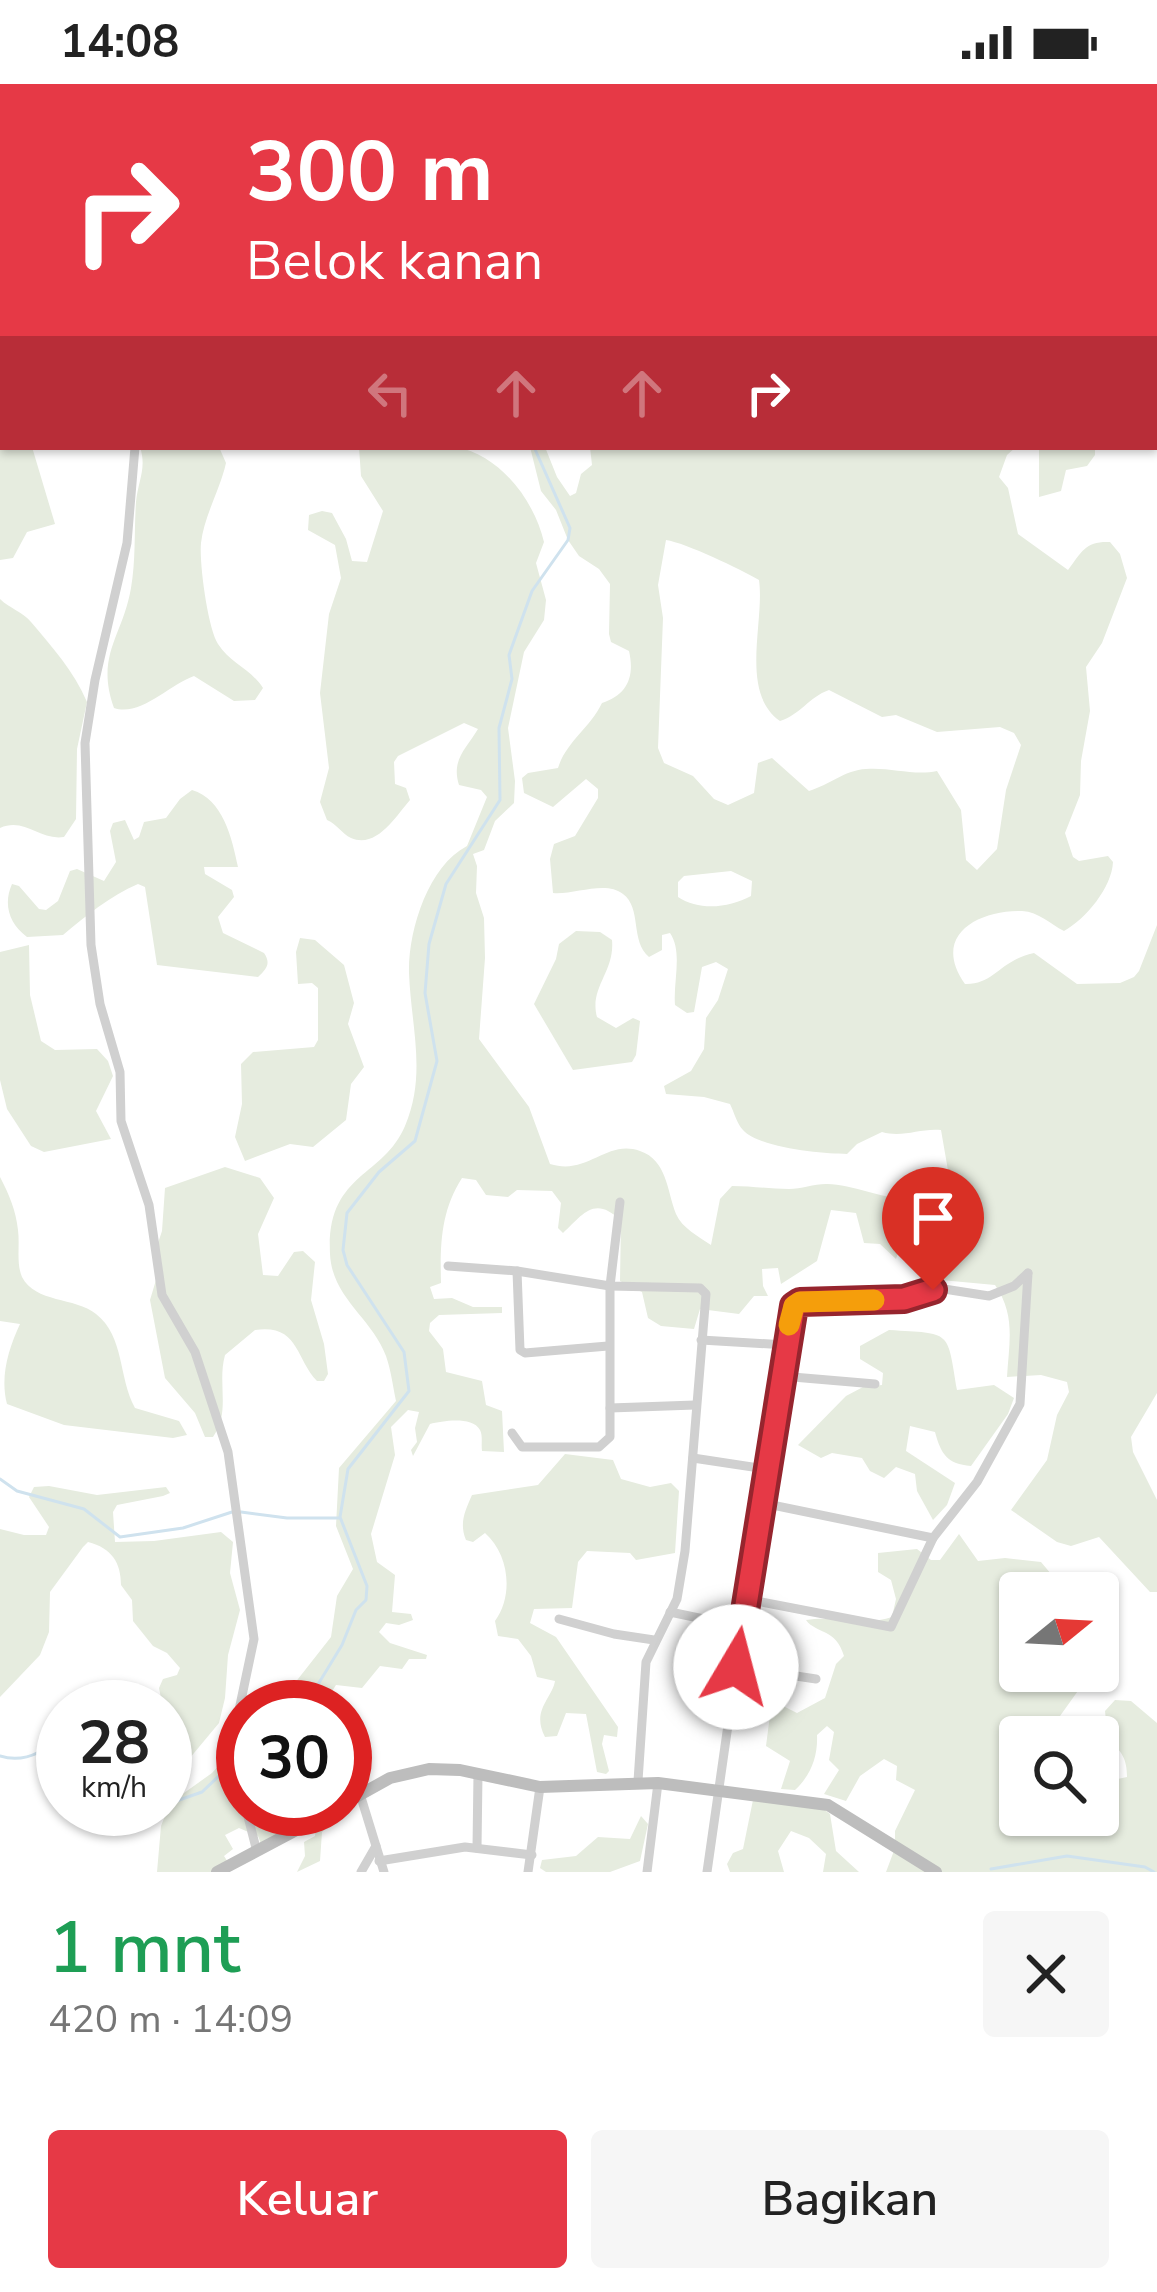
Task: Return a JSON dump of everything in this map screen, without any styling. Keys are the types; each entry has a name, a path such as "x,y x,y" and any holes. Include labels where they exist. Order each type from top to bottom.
{"main road":[{"path":"372,1788 413,1770 460,1770 540,1786 638,1781 828,1805 936,1872"},
{"path":"217,1872 281,1836"}],"street":[{"path":"136,450 127,544 85,743 91,945 106,1028 120,1072 121,1121 149,1205 163,1295 195,1352 228,1452 253,1625 246,1680"},
{"path":"512,1433 522,1448 599,1447 610,1437 610,1286 620,1202"},
{"path":"448,1266 610,1286 704,1290 707,1299 680,1590 654,1640 640,1698 638,1781"},
{"path":"517,1271 520,1349 525,1353 608,1346"},
{"path":"707,1872 746,1599 791,1312 800,1302 904,1299 944,1289 989,1296 1014,1286 1028,1273 1020,1404 977,1482 933,1538 891,1627 746,1599"},
{"path":"701,1340 786,1345"},
{"path":"781,1376 875,1384"},
{"path":"610,1408 695,1405"},
{"path":"693,1458 766,1468"},
{"path":"762,1502 933,1538"},
{"path":"670,1612 742,1627"},
{"path":"559,1619 654,1640"},
{"path":"736,1667 816,1679"},
{"path":"477,1848 478,1774"},
{"path":"647,1872 658,1783"},
{"path":"528,1872 540,1786"},
{"path":"372,1833 381,1867 477,1848 532,1855"},
{"path":"253,1836 256,1848"},
{"path":"361,1872 376,1846"}],"shaded area":[{"path":"0,450 33,450 55,524 27,532 13,558 0,560"},
{"path":"141,450 220,450 226,463 201,543 205,595 218,644 263,688 255,700 234,701 194,676 134,708 114,708 109,659 131,588"},
{"path":"359,450 472,452 501,470 532,511 544,542 536,563 546,600 544,620 524,652 508,728 514,803 495,821 484,850 473,854 476,893 484,918 479,1039 529,1107 550,1164 575,1165 628,1149 649,1155 661,1169 679,1219 711,1245 720,1199 732,1186 841,1185 909,1200 939,1194 950,1182 941,1130 882,1132 847,1154 808,1151 751,1136 730,1104 666,1094 664,1086 691,1071 704,1049 706,1018 728,969 716,962 702,967 694,1012 687,1013 675,1005 677,958 670,933 662,935 662,950 649,957 623,894 599,888 553,893 550,859 554,844 575,836 598,798 598,789 586,779 553,807 524,793 522,778 558,768 602,703 623,690 631,660 629,651 611,642 610,584 568,540 556,510 541,491 531,450 546,450 570,496 576,493 581,474 592,465 590,450 1013,450 999,477 1008,488 1018,534 1068,570 1095,543 1110,542 1120,554 1127,578 1102,643 1086,667 1090,711 1080,795 1065,833 1079,861 1108,856 1113,862 1108,882 1089,910 1064,931 1022,911 989,915 964,929 953,952 965,984 983,981 1034,953 1077,984 1120,983 1139,971 1157,925 1157,1393 1131,1437 1133,1452 1157,1500 1157,1592 1150,1592 1099,1537 1071,1546 1057,1542 1011,1510 1047,1460 1057,1415 1069,1392 1067,1382 1041,1375 1007,1377 1009,1318 995,1285 930,1279 926,1252 900,1247 896,1259 880,1244 864,1243 856,1213 831,1210 817,1261 781,1284 778,1268 762,1269 768,1296 754,1296 739,1314 700,1309 694,1329 661,1326 648,1318 642,1292 620,1281 621,1221 612,1213 589,1210 563,1233 558,1228 561,1203 552,1191 486,1195 476,1180 462,1178 443,1228 441,1283 430,1287 434,1299 502,1307 502,1313 439,1315 429,1331 443,1349 446,1372 482,1381 486,1405 502,1411 504,1452 482,1451 476,1426 449,1421 430,1424 413,1456 419,1412 408,1410 391,1427 395,1455 371,1534 377,1562 395,1575 392,1612 411,1614 413,1620 386,1623 379,1632 390,1643 427,1655 426,1659 409,1659 402,1669 380,1666 369,1680 297,1680 331,1637 337,1596 353,1569 336,1526 339,1468 396,1401 380,1343 345,1296 332,1269 331,1227 346,1192 395,1143 412,1107 416,1050 409,973 412,938 431,884 453,855 467,846 487,797 481,790 459,785 458,762 478,729 464,723 398,756 395,784 406,788 410,800 377,835 351,838 327,820 320,802 329,768 320,693 329,614 341,578 335,545 308,530 309,515 332,513 352,561 367,562 383,511 361,476","holes":["666,540 759,580 757,675 760,693 780,721 829,690 882,717 896,715 937,732 1000,727 1014,733 1021,745 1006,790 997,849 977,870 966,860 961,810 937,771 858,770 809,791 772,758 758,763 754,793 728,805 714,799 693,776 664,763 658,748 663,618 658,585","731,871 752,881 751,896 714,906 695,904 678,897 678,882 684,876"]},
{"path":"1039,450 1095,450 1087,466 1066,470 1061,491 1039,497"},
{"path":"0,599 39,631 87,702 77,749 76,819 64,837 17,825 0,828"},
{"path":"192,790 219,811 229,832 238,867 204,867 205,874 232,890 234,897 218,917 223,933 264,953 267,966 258,977 157,965 145,887 138,884 108,900 63,935 27,937 16,926 8,906 12,884 46,910 58,901 70,871 77,869 104,881 116,862 110,831 113,823 125,820 134,840 144,822 166,818"},
{"path":"576,931 600,932 612,940 595,1006 597,1017 616,1028 633,1018 640,1021 632,1062 573,1070 534,1004 559,944"},
{"path":"300,938 315,940 344,965 354,1003 348,1024 364,1067 351,1084 346,1120 313,1147 290,1144 245,1161 235,1137 242,1104 241,1064 253,1052 314,1047 318,1040 318,988 312,983 298,984"},
{"path":"29,945 30,995 41,1041 55,1050 97,1049 108,1061 113,1076 96,1111 111,1139 44,1152 31,1146 7,1109 0,1080 0,952"},
{"path":"225,1167 260,1178 274,1198 258,1234 263,1275 278,1276 294,1252 303,1251 315,1262 311,1300 328,1374 324,1381 317,1381 288,1337 255,1330 225,1355 221,1418 213,1437 205,1437 195,1413 165,1378 150,1300 165,1188"},
{"path":"0,1177 16,1216 22,1277 46,1296 96,1314 117,1346 135,1408 179,1421 187,1435 173,1438 64,1425 7,1404 6,1364 20,1324 0,1321"},
{"path":"889,1330 925,1332 943,1339 957,1390 994,1385 1014,1398 971,1466 946,1457 935,1432 910,1426 906,1451 955,1483 947,1505 933,1520 917,1491 915,1474 896,1467 884,1478 870,1471 862,1458 832,1453 821,1458 798,1445 846,1396 863,1387 882,1385 883,1373 860,1359 860,1346"},
{"path":"565,1454 613,1460 621,1479 650,1487 671,1483 679,1491 675,1553 636,1560 630,1553 587,1551 578,1562 572,1608 534,1609 530,1623 556,1637 618,1727 617,1737 604,1735 606,1774 597,1772 586,1714 566,1713 557,1736 545,1737 541,1712 555,1681 537,1677 531,1656 518,1639 498,1636 495,1621 507,1587 504,1563 485,1533 473,1542 466,1540 463,1528 472,1495 538,1485"},
{"path":"34,1487 97,1495 166,1487 170,1493 163,1496 117,1505 113,1512 115,1542 221,1532 233,1542 230,1573 240,1610 226,1680 216,1680 216,1727 192,1755 192,1680 163,1680 177,1675 180,1668 133,1621 132,1600 109,1552 88,1542 50,1592 49,1632 40,1655 0,1697 0,1529 46,1535 49,1527 29,1497"},
{"path":"959,1534 978,1561 1041,1562 1049,1572 999,1572 999,1692 1077,1692 1060,1716 999,1716 999,1836 1119,1836 1119,1779 1127,1777 1126,1765 1119,1751 1119,1716 1106,1716 1105,1711 1115,1700 1131,1701 1157,1723 1157,1872 886,1872 895,1848 895,1831 915,1790 896,1780 897,1766 884,1759 860,1776 846,1801 824,1794 839,1770 829,1760 834,1732 827,1726 817,1735 815,1758 805,1778 795,1790 781,1789 790,1761 766,1746 770,1715 781,1705 797,1713 825,1698 836,1664 844,1656 831,1636 806,1620 892,1617 896,1599 891,1580 878,1572 878,1553 917,1549 931,1560 940,1560"},
{"path":"216,1769 216,1836 226,1836 233,1849 224,1856 233,1870 157,1872 160,1836 192,1836 192,1787"},
{"path":"753,1800 822,1808 830,1814 836,1851 859,1872 823,1872 826,1854 809,1838 791,1831 778,1851 784,1872 730,1872 727,1864 733,1853 743,1849"},
{"path":"641,1816 648,1824 640,1861 610,1872 546,1872 540,1868 542,1860 576,1856 598,1837 630,1839"},
{"path":"258,1836 292,1836 263,1849"},
{"path":"322,1836 320,1861 297,1872 305,1856 304,1842"}],"waterway":[{"path":"321,1680 356,1610 366,1600 367,1586 340,1517 348,1469 409,1391 404,1352 347,1265 343,1250 347,1213 379,1172 415,1141 437,1061 425,993 429,944 446,884 500,800 499,728 512,679 509,655 532,591 568,540 570,528 535,450"},
{"path":"0,1479 17,1491 84,1509 120,1537 183,1528 232,1512"},
{"path":"241,1512 339,1518"},
{"path":"0,1756 36,1753"},
{"path":"192,1796 216,1779"},
{"path":"991,1869 1067,1856 1154,1872"}],"slow traffic":[{"path":"789,1325 791,1312 800,1302 874,1300"}],"route":[{"path":"736,1667 794,1306 800,1302 904,1299 933,1290"}]}
